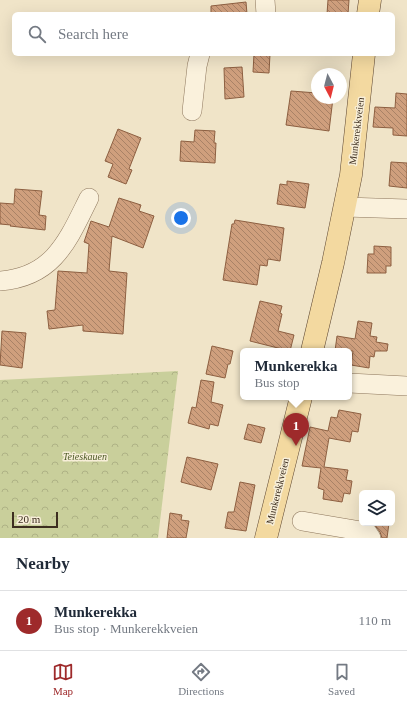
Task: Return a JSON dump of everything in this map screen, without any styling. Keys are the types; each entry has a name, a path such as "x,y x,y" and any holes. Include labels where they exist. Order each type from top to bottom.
{"main road":[{"path":"368,12 370,0"},
{"name":"Munkerekkveien","path":"313,348 333,263 351,175 364,56"},
{"name":"Munkerekkveien","path":"266,538 300,400"}],"street":[{"path":"265,0 266,12"},
{"path":"192,111 196,66 199,56"},
{"path":"0,281 28,275 45,266 58,253 70,235 89,198"},
{"path":"344,207 407,209"},
{"path":"352,382 407,386"},
{"path":"302,521 367,532 371,538"}],"green space":[{"name":"Teieskauen","path":"178,371 158,538 0,538 0,380"}],"building":[{"path":"328,0 349,0 348,12 327,12"},
{"path":"246,2 247,12 211,12 211,6"},
{"path":"254,56 270,56 269,73 253,72"},
{"path":"242,67 244,97 225,99 224,68"},
{"path":"291,91 311,93 311,104 332,104 329,131 286,125"},
{"path":"396,93 407,94 407,136 393,135 393,128 373,127 375,107 395,108"},
{"path":"118,129 141,138 129,169 132,170 126,184 108,177 113,164 105,161"},
{"path":"195,130 215,131 215,163 180,161 181,141 194,142"},
{"path":"391,162 407,163 407,188 389,186"},
{"path":"287,181 309,184 305,208 277,204 280,184 287,185"},
{"path":"15,189 42,191 39,215 46,216 45,230 0,224 0,203 14,204"},
{"path":"119,198 141,205 139,211 154,216 143,248 112,236 109,271 127,273 123,334 83,331 83,325 49,329 47,311 55,310 58,271 87,273 89,244 84,242 91,221 109,227"},
{"path":"235,220 284,228 280,261 268,259 267,266 260,265 257,285 223,280 232,224 234,224"},
{"path":"374,246 391,247 391,266 386,266 386,273 367,273 368,254 374,254"},
{"path":"260,301 282,306 280,313 282,314 278,331 294,335 291,348 278,348 250,341"},
{"path":"358,321 372,323 370,336 377,337 376,342 388,344 387,351 375,351 374,357 370,356 369,368 352,365 352,348 335,348 337,336 355,339"},
{"path":"2,331 26,333 22,368 0,365"},
{"path":"212,346 233,351 225,378 206,374"},
{"path":"201,380 214,382 211,402 223,405 218,426 210,424 209,429 188,423 192,407 196,408"},
{"path":"339,410 361,414 358,432 352,431 350,442 329,438 324,467 348,470 346,480 352,481 350,494 344,493 342,502 323,499 324,490 318,488 321,468 302,466 310,427 328,431 331,417 337,418"},
{"path":"248,424 265,428 261,443 244,439"},
{"path":"187,457 218,464 211,490 181,482"},
{"path":"240,482 255,485 246,531 225,528 228,512 234,512"},
{"path":"170,513 182,515 181,520 189,521 186,538 167,538"},
{"path":"375,526 389,526 387,538 382,538"}],"place":[{"name":"Munkerekka","path":"296,446"}]}
